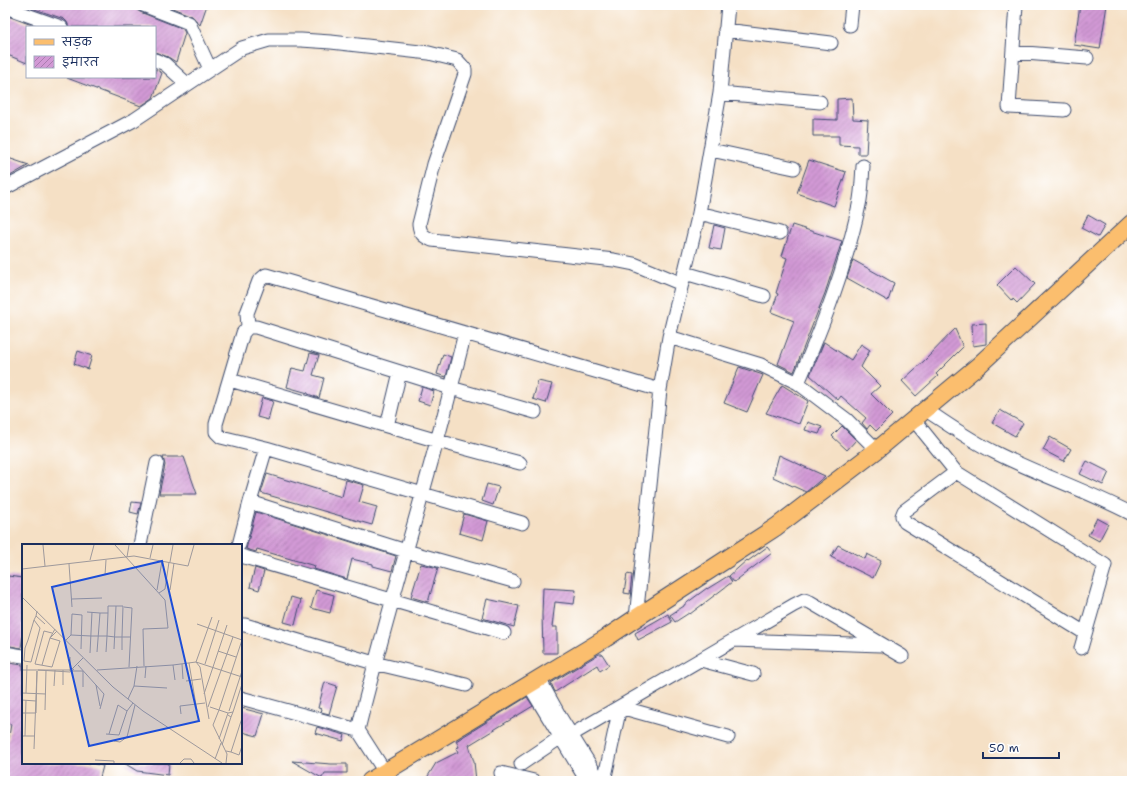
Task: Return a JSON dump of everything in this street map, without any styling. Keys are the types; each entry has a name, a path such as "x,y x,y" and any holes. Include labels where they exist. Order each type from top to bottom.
{"main road":[{"path":"370,781 606,638 776,527 877,450 979,365 1132,223"}],"street":[{"path":"143,5 189,23 210,68"},
{"path":"636,618 660,390 669,337 699,213 711,150 720,93 728,5"},
{"path":"850,25 852,5"},
{"path":"1016,5 1009,107 1064,110"},
{"path":"5,7 58,26"},
{"path":"726,30 832,43"},
{"path":"5,188 134,120 242,48 269,40 301,40 429,53 457,60 465,69 465,74 434,164 419,224 421,235 432,240 614,260 683,278 764,296"},
{"path":"1013,52 1087,58"},
{"path":"156,60 165,64 187,84"},
{"path":"720,93 820,102"},
{"path":"711,150 794,168"},
{"path":"798,383 825,319 845,262 860,204 863,166"},
{"path":"699,213 780,233"},
{"path":"522,523 266,448 221,437 216,432 216,424 243,333 248,327 247,313 259,281 266,275 660,390"},
{"path":"248,327 256,327 452,388 535,412"},
{"path":"358,730 374,663 421,494 438,441 465,333"},
{"path":"669,337 761,365 798,383 847,420 877,450"},
{"path":"387,426 400,372"},
{"path":"230,380 438,441 520,463"},
{"path":"920,415 956,472 1105,565 1081,648"},
{"path":"920,415 965,436 996,453 1113,504 1132,514"},
{"path":"239,544 266,448"},
{"path":"140,544 157,463"},
{"path":"956,472 904,511 902,516 905,522 1085,633"},
{"path":"250,502 406,552 513,581"},
{"path":"242,556 504,633"},
{"path":"521,764 569,741 620,707 794,604 804,600 810,602 902,656"},
{"path":"242,625 374,663 466,685"},
{"path":"734,640 882,645"},
{"path":"5,653 22,656"},
{"path":"701,660 753,674"},
{"path":"534,682 569,741 587,781"},
{"path":"242,698 358,730 385,772"},
{"path":"620,707 728,736"},
{"path":"604,781 620,707"},
{"path":"569,741 600,781"},
{"path":"502,773 534,781"}],"building":[{"path":"23,5 135,5 137,10 140,12 183,29 185,33 176,62 156,52 156,26 69,26 64,19"},
{"path":"165,5 207,5 200,25 192,16"},
{"path":"1080,5 1107,5 1100,49 1074,45"},
{"path":"5,15 34,26 26,26 26,63 5,54"},
{"path":"156,70 162,73 153,98 141,106 67,78 156,78"},
{"path":"852,98 853,119 868,120 866,154 858,154 858,146 839,145 839,136 813,136 813,119 837,120 837,99"},
{"path":"5,157 29,165 5,179"},
{"path":"809,160 846,172 834,206 797,193"},
{"path":"1088,215 1105,225 1098,237 1081,228"},
{"path":"714,225 725,228 721,250 709,248"},
{"path":"792,225 842,241 825,293 794,372 778,364 794,321 771,312 778,294 776,293 787,258 782,256"},
{"path":"853,260 894,283 888,301 847,278"},
{"path":"1016,266 1035,284 1017,303 1013,299 1012,301 997,285"},
{"path":"986,323 986,344 973,346 972,324"},
{"path":"955,329 963,347 936,374 938,376 916,396 902,381"},
{"path":"824,342 851,360 861,344 870,350 861,367 880,386 871,394 892,415 876,431 870,425 867,429 862,423 866,418 841,396 838,400 810,375"},
{"path":"78,351 92,356 88,369 74,364"},
{"path":"310,353 319,355 313,375 324,378 319,398 287,387 292,368 305,371"},
{"path":"443,354 451,357 446,377 437,374"},
{"path":"739,367 763,375 747,412 724,403"},
{"path":"538,381 552,384 546,403 533,399"},
{"path":"782,385 808,401 799,424 766,413"},
{"path":"422,387 434,391 430,405 418,401"},
{"path":"262,398 273,401 268,420 257,417"},
{"path":"1000,410 1023,423 1015,436 992,423"},
{"path":"808,422 822,427 819,434 805,430"},
{"path":"842,426 856,440 847,450 832,436"},
{"path":"1050,437 1071,449 1064,461 1043,450"},
{"path":"779,455 825,476 806,492 773,477"},
{"path":"163,457 184,457 197,494 159,494 165,465"},
{"path":"1087,461 1109,472 1103,485 1080,474"},
{"path":"267,474 342,497 346,480 364,485 359,502 377,507 372,525 261,493"},
{"path":"487,484 499,487 493,505 482,501"},
{"path":"132,502 141,503 138,514 130,512"},
{"path":"256,512 396,556 392,571 373,566 373,564 352,559 347,579 314,569 315,566 257,549 256,552 246,549"},
{"path":"464,514 488,521 483,540 459,533"},
{"path":"1097,518 1108,524 1099,541 1088,535"},
{"path":"838,545 865,559 867,554 881,561 873,578 831,557"},
{"path":"767,547 772,553 734,582 729,576 747,560 748,561"},
{"path":"421,564 438,568 428,602 411,597"},
{"path":"255,568 264,571 259,590 250,587"},
{"path":"627,574 632,575 630,594 624,593"},
{"path":"8,576 22,578 21,648 5,645 5,594"},
{"path":"728,576 732,582 690,614 689,613 675,622 670,615 707,588"},
{"path":"543,588 576,590 574,604 555,602 552,627 557,627 557,653 543,653"},
{"path":"316,590 334,595 330,613 311,608"},
{"path":"291,597 301,600 295,625 284,622"},
{"path":"487,599 519,606 514,627 482,618"},
{"path":"668,614 672,622 638,640 635,633"},
{"path":"599,654 602,654 609,665 600,671 597,665 555,692 551,683"},
{"path":"9,663 22,665 22,764 95,764 103,766 99,781 20,781 5,778 5,741 8,742 11,724 5,723 5,665 8,665"},
{"path":"325,682 337,686 329,714 321,712 322,709 318,708"},
{"path":"527,697 533,706 469,745 474,762 476,781 425,781 436,763 458,752 456,748 459,747 456,741"},
{"path":"242,708 264,714 257,736 246,733 242,730"},
{"path":"317,727 345,735 343,741 315,733"},
{"path":"292,761 347,764 347,773 325,773 322,778"},
{"path":"126,764 169,764 168,775 137,771"}]}
